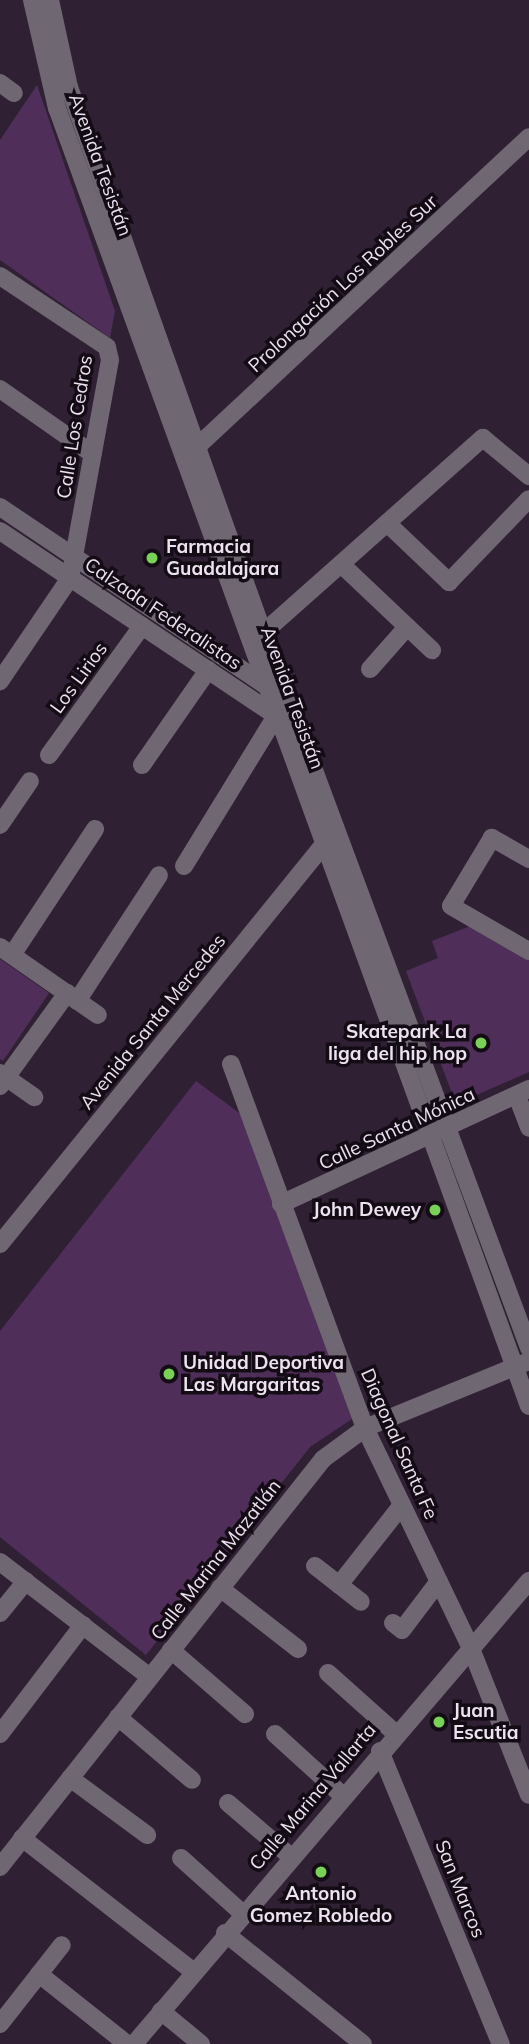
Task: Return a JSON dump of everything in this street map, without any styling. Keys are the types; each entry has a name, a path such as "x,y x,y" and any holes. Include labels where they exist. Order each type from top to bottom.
{"street":[{"name":"Avenida Tesistán","path":"32,0 48,81 109,225 191,453 338,827 529,1348"},
{"name":"Avenida Tesistán","path":"50,0 69,87 109,225"},
{"name":"Prolongación Los Robles Sur","path":"191,453 529,137"},
{"name":"Calle Los Cedros","path":"0,276 110,352 70,578"},
{"path":"0,389 93,454"},
{"path":"263,633 483,438 529,476"},
{"name":"Avenida Tesistán","path":"191,453 264,684 325,843 428,1139 521,1365 529,1406"},
{"path":"387,523 449,582 529,499"},
{"name":"Calzada Federalistas","path":"3,514 74,557 289,702"},
{"name":"Calzada Federalistas","path":"0,531 302,733"},
{"path":"342,565 432,650"},
{"path":"0,681 70,578"},
{"name":"Los Lirios","path":"49,755 142,626"},
{"path":"370,669 407,627"},
{"path":"142,765 208,670"},
{"path":"184,866 276,716"},
{"path":"0,825 30,781"},
{"name":"Avenida Santa Mercedes","path":"0,1244 338,827"},
{"path":"95,829 6,951 98,1015"},
{"path":"529,859 492,838 451,906 529,951"},
{"path":"34,1097 2,1079 72,997 159,875"},
{"name":"Diagonal Santa Fe","path":"231,1064 365,1428 470,1646 529,1795"},
{"path":"523,1093 529,1128"},
{"name":"Calle Santa Mónica","path":"281,1204 428,1139 523,1093"},
{"name":"Calle Marina Mazatlán","path":"0,1867 323,1460 365,1428 521,1365"},
{"path":"339,1585 402,1506"},
{"path":"0,1562 150,1677"},
{"path":"315,1566 361,1602"},
{"path":"0,1613 26,1581"},
{"path":"393,1623 402,1630 439,1581"},
{"name":"Calle Marina Vallarta","path":"134,2044 342,1795 529,1581"},
{"path":"220,1588 298,1649"},
{"path":"0,1734 83,1625"},
{"path":"171,1650 245,1714"},
{"path":"328,1673 396,1733"},
{"path":"118,1717 192,1780"},
{"path":"275,1734 342,1795"},
{"name":"San Marcos","path":"380,1751 501,2044"},
{"path":"70,1778 147,1835"},
{"path":"228,1803 290,1856"},
{"path":"22,1838 193,1971"},
{"path":"181,1858 242,1913"},
{"path":"225,1933 363,2044"},
{"path":"0,2024 62,1945"},
{"path":"39,1974 127,2044"},
{"path":"161,2011 201,2044"}],"shaded area":[{"path":"37,85 115,311 110,338 0,260 0,140"},
{"path":"473,925 529,958 529,1072 456,1104 406,971 438,958 432,941"},
{"path":"0,959 49,993 3,1061 0,1059"},
{"name":"Unidad Deportiva Las Margaritas","path":"196,1081 242,1115 355,1417 310,1447 146,1655 0,1537 0,1331"}],"place":[{"name":"Farmacia Guadalajara","path":"152,558"},
{"name":"Skatepark La liga del hip hop","path":"481,1043"},
{"name":"John Dewey","path":"435,1210"},
{"name":"Unidad Deportiva Las Margaritas","path":"169,1374"},
{"name":"Juan Escutia","path":"439,1722"},
{"name":"Antonio Gomez Robledo","path":"321,1872"}]}
